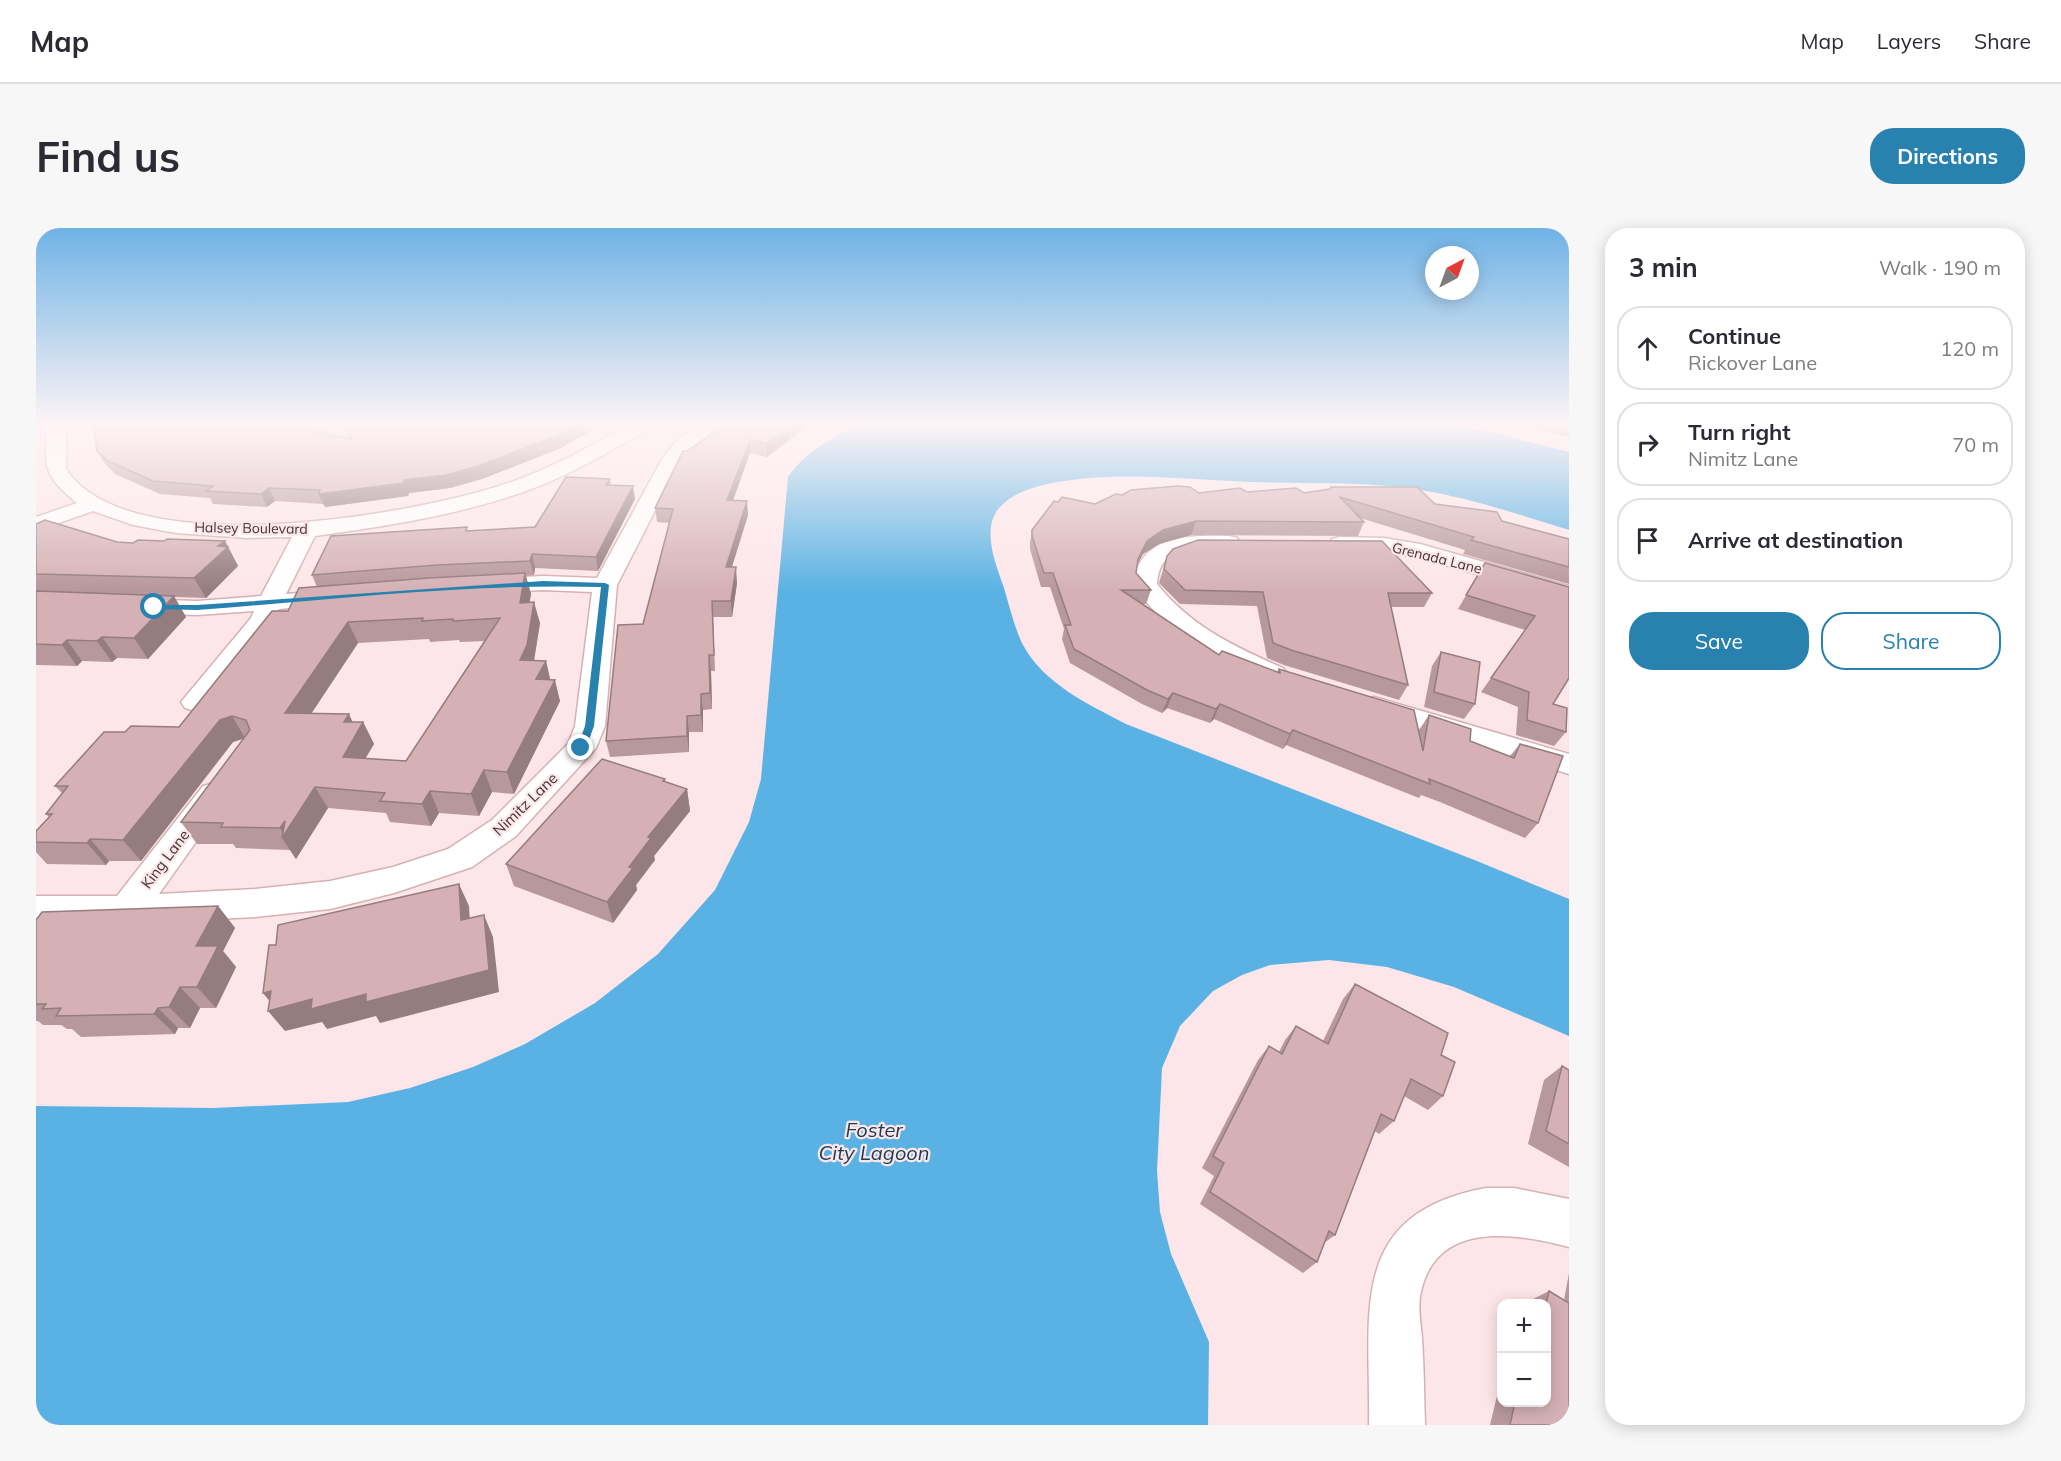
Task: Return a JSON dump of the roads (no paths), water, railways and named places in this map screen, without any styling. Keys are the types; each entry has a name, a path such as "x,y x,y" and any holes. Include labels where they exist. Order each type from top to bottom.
{"street":[{"path":"63,479 91,505"},
{"name":"Halsey Boulevard","path":"91,505 131,518 185,527 307,530 452,506 537,479"},
{"name":"Nimitz Lane","path":"36,910 128,910 255,903 330,895 394,880 460,858 504,828 581,748 590,726 605,585 661,479"},
{"path":"36,524 91,505"},
{"path":"195,702 263,620 269,603 307,530"},
{"path":"1251,543 1208,542 1166,550 1150,562 1145,585 1160,607 1191,631 1235,657 1291,680"},
{"name":"Grenada Lane","path":"1316,544 1384,545 1420,551 1569,594"},
{"path":"459,588 543,583 605,585"},
{"path":"119,605 197,608 359,595"},
{"path":"1353,699 1569,764"},
{"name":"King Lane","path":"128,910 232,769"},
{"path":"1397,1425 1395,1298 1400,1273 1411,1252 1427,1235 1445,1223 1465,1215 1490,1210 1521,1211 1569,1223"}],"water":[{"name":"Foster City Lagoon","path":"788,479 1085,479 1062,481 1023,491 1000,507 991,525 991,545 996,566 1014,623 1032,659 1068,692 1126,724 1569,899 1569,1036 1454,987 1387,967 1329,960 1270,965 1242,975 1213,991 1180,1026 1162,1068 1157,1171 1160,1212 1171,1254 1209,1342 1208,1425 36,1425 36,1106 213,1108 348,1102 410,1088 473,1067 525,1044 595,1003 658,954 715,890 749,822 761,779"},
{"name":"Foster City Lagoon","path":"1196,479 1569,479 1569,530 1439,493 1357,484"}]}
